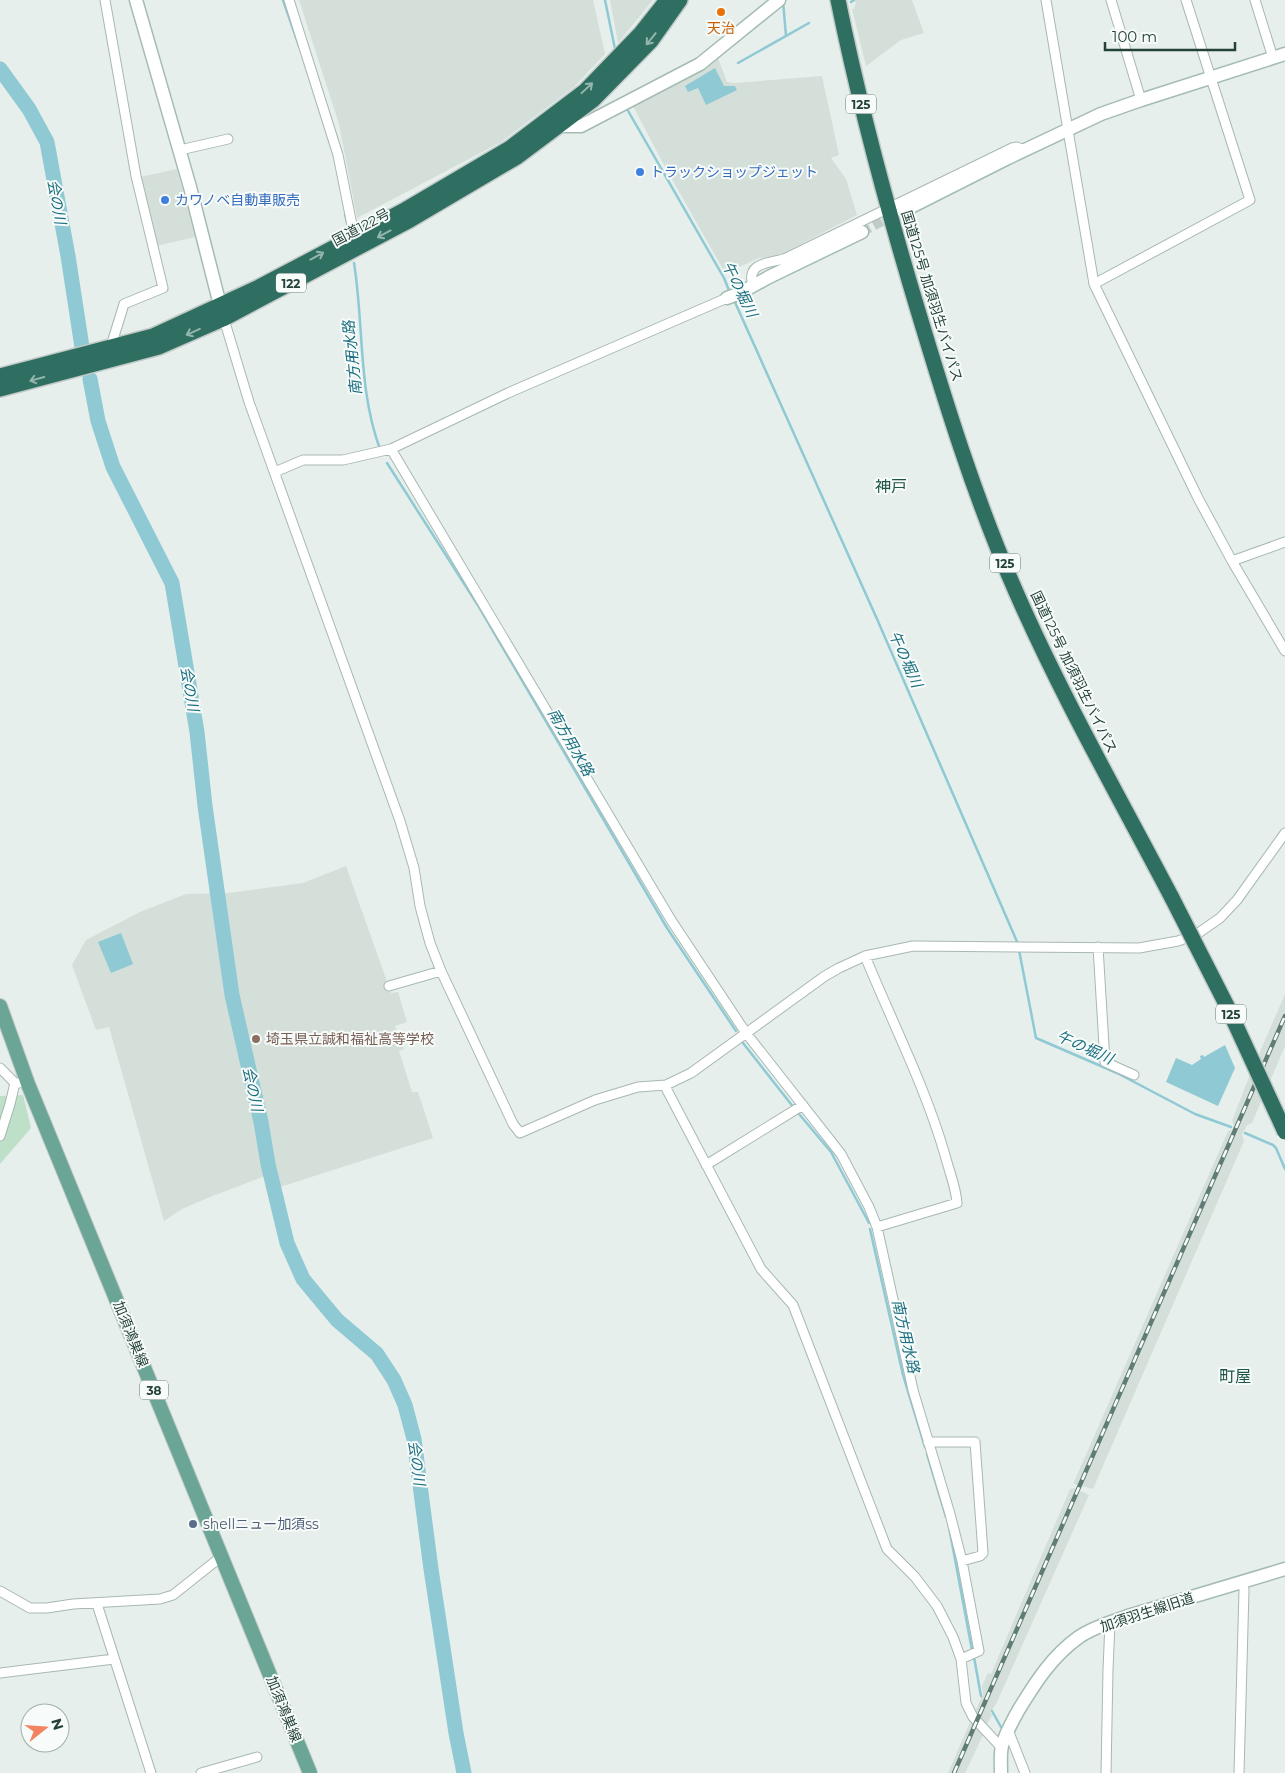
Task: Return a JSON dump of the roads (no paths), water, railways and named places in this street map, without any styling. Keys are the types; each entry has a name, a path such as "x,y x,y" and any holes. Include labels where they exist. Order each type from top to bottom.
{"highway":[{"name":"国道122号","path":"0,376 153,336 222,312 410,220 517,157 554,123 642,33 667,0"},
{"name":"国道122号","path":"0,389 159,347 403,210 593,100 651,41 680,0"},
{"name":"国道125号 加須羽生バイパス","path":"838,0 864,117 929,349 977,492 1015,590 1042,648 1227,1006 1285,1132"}],"main road":[{"name":"加須鴻巣線","path":"0,1006 21,1083 222,1556 310,1773"}],"street":[{"path":"105,0 136,176 163,288 124,304 111,346"},
{"path":"136,0 180,150 222,312 249,402 400,820 414,868 420,906 430,943 441,971 513,1124 520,1133 595,1100 627,1089 666,1085 691,1073 825,976 865,956 913,946 1139,948 1178,941 1208,927 1220,918 1237,900 1285,833"},
{"path":"289,0 338,154 352,225 356,236"},
{"path":"554,123 581,126 700,64 779,0"},
{"path":"1046,0 1094,284 1198,498 1285,652"},
{"path":"1111,0 1140,100"},
{"path":"1094,284 1250,200 1186,0"},
{"path":"903,211 1024,150 1101,114 1279,56 1255,0"},
{"path":"180,150 228,139"},
{"path":"752,286 753,269 756,266 784,259 1012,148 1017,147 1024,150"},
{"path":"275,472 303,460 344,460 391,449 508,393 727,298 862,232"},
{"path":"391,449 671,920 746,1033 841,1154 870,1208 877,1227 913,1390 962,1561 979,1652 960,1659"},
{"path":"1232,561 1285,542"},
{"path":"1098,947 1105,1062 1134,1075"},
{"path":"865,956 884,1004 918,1077 937,1127 957,1203 877,1227"},
{"path":"389,986 441,971"},
{"path":"0,1068 21,1083 10,1104 0,1136"},
{"path":"666,1085 760,1269 793,1305 887,1549 915,1577 938,1606 953,1637 960,1659 966,1703 973,1717 1005,1738 1025,1773"},
{"path":"706,1165 803,1106"},
{"path":"928,1442 975,1442 983,1553 980,1556 962,1561"},
{"path":"0,1591 30,1608 160,1599 173,1595 222,1556"},
{"name":"加須羽生線旧道","path":"1005,1738 1044,1670 1057,1656 1081,1636 1110,1622 1285,1569"},
{"path":"1239,1773 1243,1582"},
{"path":"97,1604 151,1773"},
{"path":"1106,1773 1110,1622"},
{"path":"0,1673 114,1659"},
{"path":"1002,1773 1005,1738"},
{"path":"201,1773 257,1757"}],"water":[{"path":"715,68 724,86 735,86 737,90 706,105 698,88 688,92 685,86"},
{"path":"121,933 133,964 111,973 98,942"},
{"path":"1225,1045 1235,1068 1218,1106 1166,1082 1176,1058 1192,1065 1201,1059 1200,1056 1203,1055 1204,1057"}],"waterway":[{"name":"南方用水路","path":"283,0 299,46"},
{"name":"午の堀川","path":"605,0 615,49"},
{"path":"783,1 786,36"},
{"path":"738,63 809,23"},
{"name":"会の川","path":"0,69 29,109 47,142 68,256 82,347"},
{"name":"午の堀川","path":"627,109 724,278 730,293"},
{"name":"南方用水路","path":"345,214 348,227"},
{"name":"南方用水路","path":"354,263 368,404 380,449"},
{"name":"午の堀川","path":"734,300 877,619 1018,944"},
{"name":"会の川","path":"90,379 98,421 113,467 172,583 197,732 205,806 232,995 287,1243 303,1279 337,1320 377,1354 394,1380 405,1405 414,1439 431,1569 456,1733 464,1773"},
{"name":"南方用水路","path":"387,463 479,607 667,928 736,1031"},
{"name":"午の堀川","path":"1019,950 1036,1038 1117,1073 1195,1114 1231,1127"},
{"name":"南方用水路","path":"743,1043 794,1108"},
{"name":"南方用水路","path":"799,1114 831,1152 869,1223"},
{"name":"午の堀川","path":"1245,1133 1273,1145 1285,1169"},
{"name":"南方用水路","path":"870,1229 903,1375 925,1447"},
{"name":"南方用水路","path":"927,1454 946,1517"},
{"name":"南方用水路","path":"949,1527 972,1650"},
{"name":"南方用水路","path":"974,1657 981,1696"},
{"name":"南方用水路","path":"992,1711 1001,1727"}],"tunnel":[{"path":"862,232 895,215"}],"railway":[{"path":"954,1773 1285,1016"}],"place":[{"name":"天治","path":"721,12"},
{"name":"トラックショップジェット","path":"640,172"},
{"name":"カワノベ自動車販売","path":"165,200"},
{"name":"埼玉県立誠和福祉高等学校","path":"256,1039"},
{"name":"shellニュー加須ss","path":"193,1524"}],"district":[{"name":"神戸","path":"891,486"},
{"name":"町屋","path":"1235,1376"}]}
